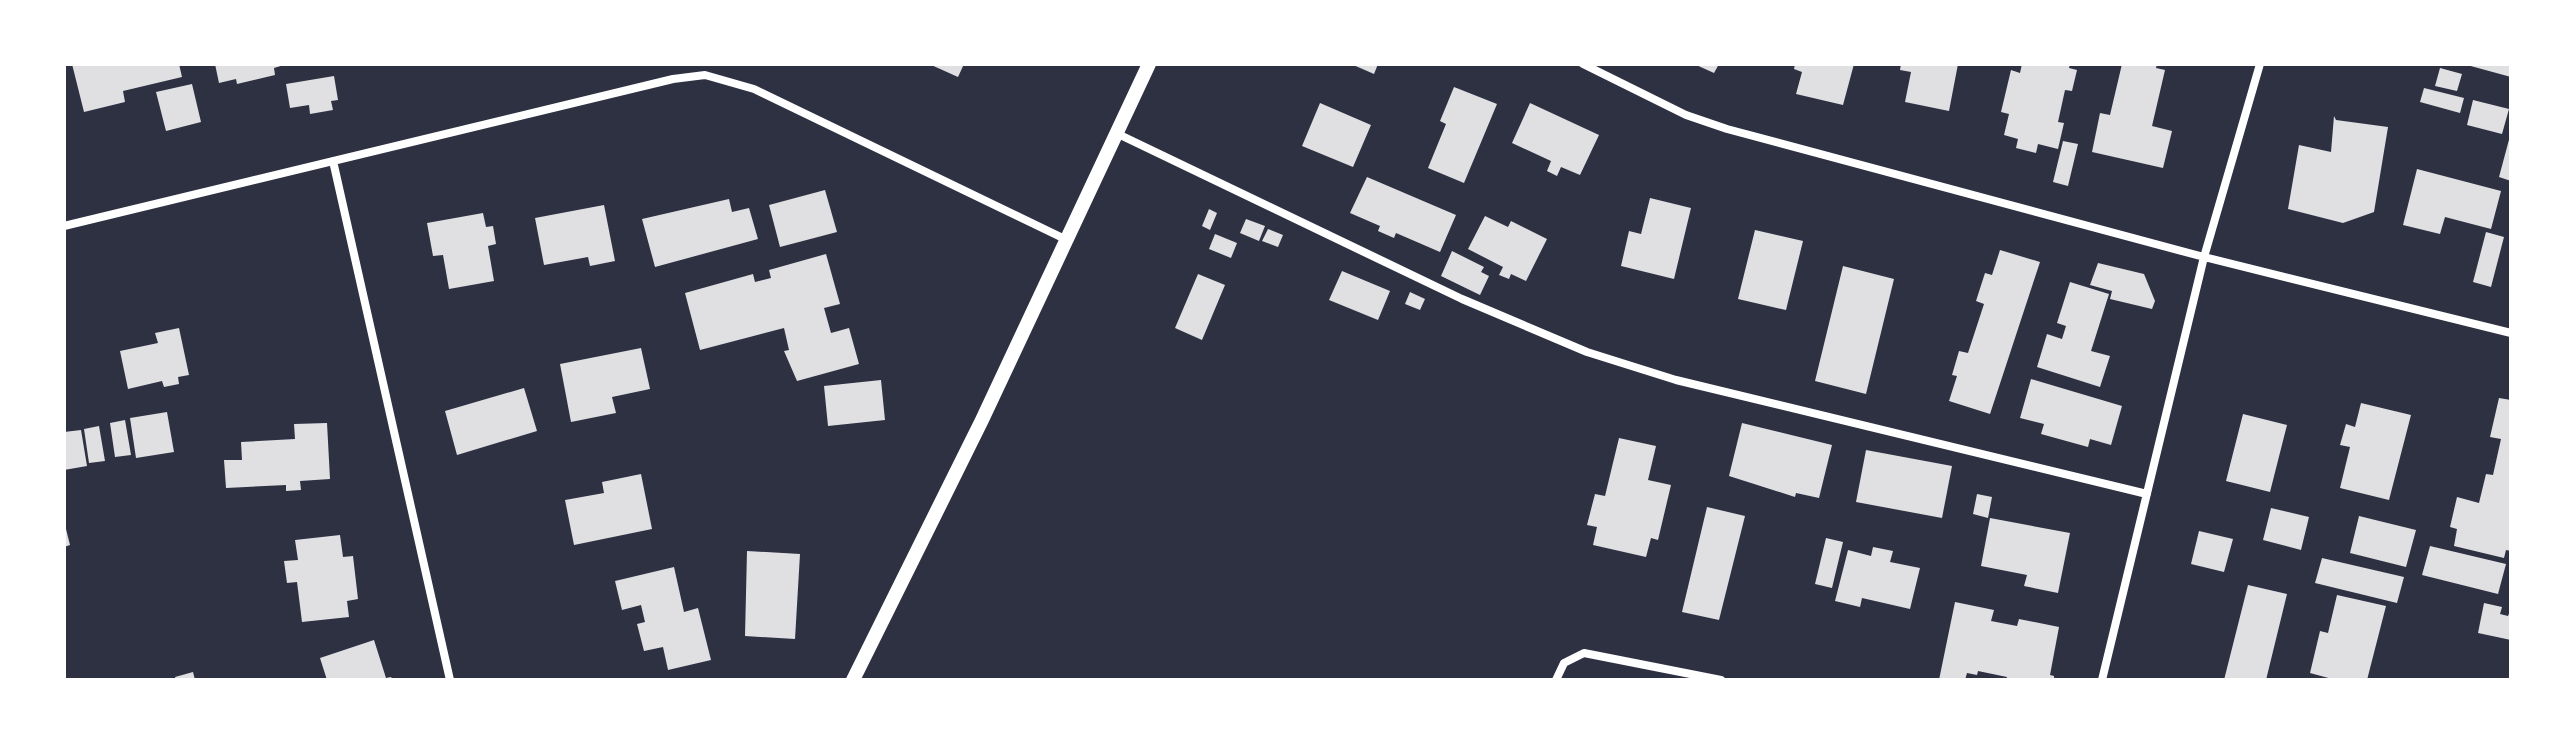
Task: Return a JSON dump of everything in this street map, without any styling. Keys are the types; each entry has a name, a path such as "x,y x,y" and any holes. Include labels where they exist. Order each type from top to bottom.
{"street":[{"path":"853,680 1149,64"},
{"path":"1583,64 1686,115 1727,129 2204,257 2511,333"},
{"path":"2102,680 2204,257 2260,64"},
{"path":"64,226 673,79 705,75 754,89 1067,240"},
{"path":"1118,134 1462,299 1587,352 1676,380 2147,494"},
{"path":"333,161 450,680"},
{"path":"1556,680 1564,663 1584,653 1721,680"}],"building":[{"path":"72,64 179,64 182,77 123,91 125,102 84,112"},
{"path":"215,64 284,65 274,68 275,75 237,84 236,79 219,83"},
{"path":"929,64 964,64 958,77"},
{"path":"1351,64 1378,64 1374,74"},
{"path":"1694,64 1719,64 1714,73"},
{"path":"1795,64 1854,64 1843,105 1796,94 1802,72 1794,69"},
{"path":"1901,64 1958,64 1949,111 1905,102 1911,72 1900,70"},
{"path":"2022,64 2070,64 2069,68 2077,70 2072,91 2065,90 2058,122 2064,123 2058,149 2038,144 2036,153 2016,148 2018,139 2004,135 2009,114 2001,112 2011,70 2020,73"},
{"path":"2122,64 2157,64 2156,68 2165,70 2152,126 2172,131 2163,168 2092,152 2100,113 2110,115"},
{"path":"2511,64 2511,77 2467,65"},
{"path":"2440,68 2462,74 2457,91 2435,86"},
{"path":"334,76 338,100 331,101 333,110 310,114 309,105 290,108 286,84"},
{"path":"192,84 201,122 166,131 156,92"},
{"path":"1454,87 1497,104 1464,183 1428,168 1446,124 1440,121"},
{"path":"2424,88 2464,98 2460,113 2420,102"},
{"path":"2473,100 2509,109 2502,134 2467,125"},
{"path":"1320,103 1371,125 1353,167 1302,146"},
{"path":"1530,103 1599,135 1580,175 1561,167 1557,176 1547,171 1551,161 1512,143"},
{"path":"2334,116 2336,120 2388,127 2374,212 2343,223 2288,209 2299,145 2331,152"},
{"path":"2511,136 2511,181 2499,177"},
{"path":"2063,141 2078,144 2068,186 2053,182"},
{"path":"2417,169 2501,191 2491,229 2445,217 2440,234 2403,225"},
{"path":"1367,177 1456,215 1440,252 1396,233 1394,238 1378,231 1380,226 1350,213"},
{"path":"825,190 837,232 780,247 769,205"},
{"path":"1650,198 1691,208 1674,279 1621,266 1629,231 1641,234"},
{"path":"729,199 732,212 749,208 758,239 655,267 642,219"},
{"path":"604,205 615,261 590,266 588,257 544,265 535,218"},
{"path":"1209,209 1217,213 1210,230 1202,226"},
{"path":"483,213 486,227 493,226 496,244 488,246 494,281 449,289 443,255 433,256 427,223"},
{"path":"1485,216 1508,227 1511,221 1547,239 1526,281 1511,274 1509,279 1499,275 1503,267 1468,249"},
{"path":"1246,219 1265,226 1259,241 1240,233"},
{"path":"1268,229 1283,235 1278,247 1262,241"},
{"path":"1755,230 1803,241 1786,310 1738,299"},
{"path":"2486,232 2504,237 2491,287 2473,282"},
{"path":"1215,234 1237,243 1231,258 1209,249"},
{"path":"2000,250 2040,262 1990,414 1949,401 1957,376 1952,375 1959,351 1968,353 1984,304 1976,301 1985,273 1992,275"},
{"path":"1452,251 1484,267 1481,272 1489,276 1480,295 1441,276"},
{"path":"826,254 840,304 824,308 831,333 849,328 859,364 797,381 784,351 789,350 784,328 700,350 685,293 753,274 755,282 771,278 769,270"},
{"path":"2098,263 2144,274 2155,301 2152,309 2110,299 2112,291 2090,285"},
{"path":"1843,266 1894,279 1866,394 1815,381"},
{"path":"1342,271 1390,291 1378,320 1329,300"},
{"path":"1198,274 1225,285 1202,340 1175,328"},
{"path":"2070,282 2109,294 2091,351 2110,356 2100,387 2037,367 2047,334 2062,339 2066,326 2057,323"},
{"path":"1410,292 1425,299 1420,310 1405,304"},
{"path":"179,328 189,375 178,377 179,384 164,387 162,381 128,389 120,351 158,343 155,333"},
{"path":"641,348 650,389 612,397 616,413 571,422 560,364"},
{"path":"2031,379 2122,406 2111,445 2090,439 2088,447 2041,434 2044,424 2020,418"},
{"path":"881,380 885,420 828,426 824,386"},
{"path":"524,388 537,431 457,455 445,411"},
{"path":"2499,398 2511,400 2511,551 2506,550 2504,558 2454,546 2457,529 2450,527 2457,497 2479,503 2486,474 2493,475 2501,439 2490,437"},
{"path":"2361,403 2411,415 2389,500 2340,488 2350,447 2340,445 2346,424 2355,427"},
{"path":"167,412 174,452 136,458 130,418"},
{"path":"2243,414 2287,425 2270,492 2226,481"},
{"path":"125,420 131,455 115,457 110,423"},
{"path":"327,423 330,479 300,481 301,490 286,491 286,485 226,488 224,460 242,460 241,442 295,439 294,424"},
{"path":"1742,423 1832,445 1819,498 1796,493 1795,497 1729,476"},
{"path":"99,426 105,461 89,463 84,429"},
{"path":"81,430 87,466 64,470 64,432"},
{"path":"1619,438 1656,446 1648,480 1671,485 1658,540 1651,538 1646,557 1593,545 1597,527 1587,525 1595,494 1605,496"},
{"path":"1866,450 1952,466 1942,518 1856,502"},
{"path":"641,474 652,529 574,545 565,500 604,493 602,482"},
{"path":"1977,494 1992,497 1988,518 1973,514"},
{"path":"1707,507 1745,516 1719,620 1682,612"},
{"path":"2271,508 2309,517 2301,550 2263,540"},
{"path":"2359,516 2416,530 2406,567 2350,553"},
{"path":"1990,518 2070,533 2058,593 2024,586 2027,575 1981,566"},
{"path":"64,521 70,545 64,547"},
{"path":"2199,531 2233,539 2224,572 2191,564"},
{"path":"340,535 343,557 353,556 358,599 347,601 349,617 302,622 297,582 287,583 284,561 298,560 295,540"},
{"path":"1826,538 1843,542 1832,588 1815,584"},
{"path":"2430,546 2506,564 2498,594 2422,575"},
{"path":"1873,547 1893,551 1890,562 1920,568 1910,609 1862,598 1860,607 1835,601 1848,550 1871,556"},
{"path":"747,551 800,554 795,639 745,636"},
{"path":"2322,558 2404,577 2397,603 2315,583"},
{"path":"674,567 684,612 698,608 711,660 668,670 663,647 644,651 637,624 645,622 641,605 622,610 615,581"},
{"path":"2248,585 2287,594 2266,680 2224,680"},
{"path":"2337,595 2386,606 2367,680 2336,680 2310,673 2320,631 2328,633"},
{"path":"1955,602 1994,610 1991,621 2017,626 2019,619 2059,627 2050,675 2054,676 2054,680 2006,680 2007,677 1978,671 1977,675 1967,673 1965,680 1939,680"},
{"path":"2484,603 2502,607 2500,614 2508,616 2511,609 2511,640 2478,633"},
{"path":"374,640 386,678 393,680 327,680 320,658"},
{"path":"193,672 195,680 176,680 175,677"}]}
